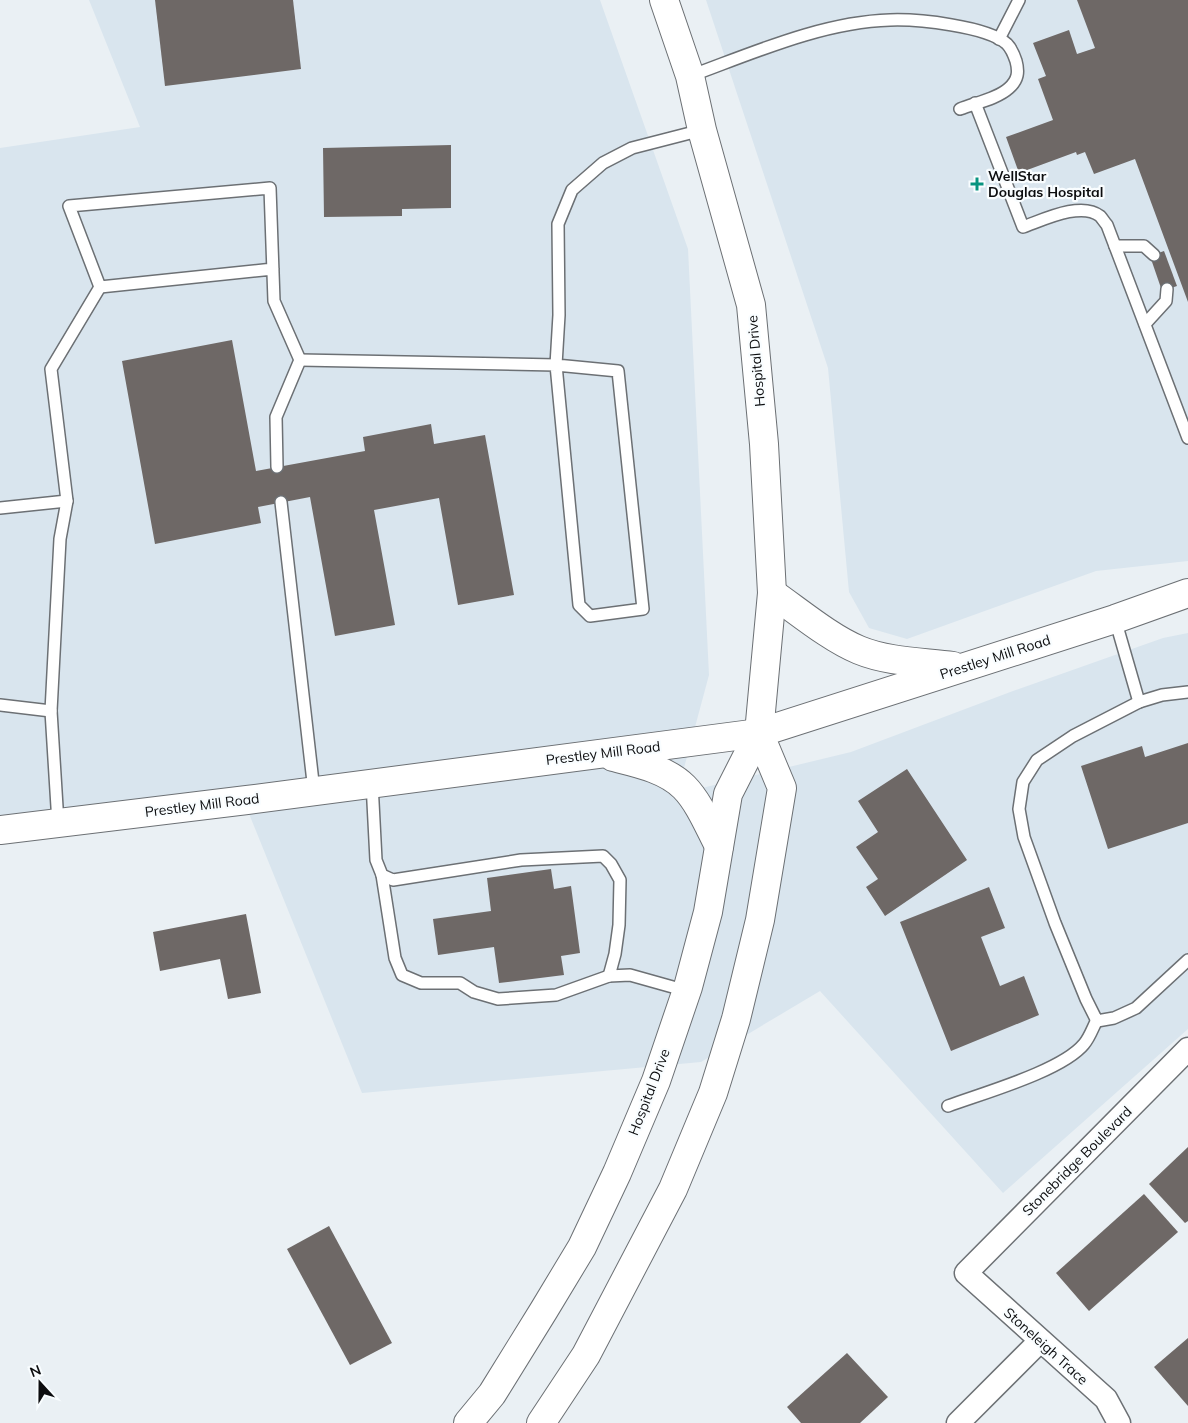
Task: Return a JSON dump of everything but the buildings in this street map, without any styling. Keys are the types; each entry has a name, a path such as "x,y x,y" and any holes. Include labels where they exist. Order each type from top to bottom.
{"street":[{"name":"Hospital Drive","path":"468,1423 492,1394 582,1247 656,1081 687,991 708,912 728,794 760,733 772,593 764,444 751,305 702,130 690,76 664,0"},
{"path":"772,593 837,639 859,650 881,657 962,667"},
{"name":"Prestley Mill Road","path":"0,830 760,733 1114,619 1188,593"},
{"name":"Hospital Drive","path":"541,1423 586,1355 673,1189 713,1093 736,1019 760,920 782,788 760,733"},
{"path":"597,754 638,763 662,772 683,786 694,801 719,846"},
{"name":"Stonebridge Boulevard","path":"966,1273 1188,1049"},
{"name":"Stoneleigh Trace","path":"966,1273 1106,1399 1118,1423"},
{"path":"958,1423 1040,1341"}],"lane":[{"path":"999,39 1019,0"},
{"path":"690,76 790,40 828,29 873,21 909,20 947,24 999,39 1008,46 1014,56 1018,74 1008,89 960,109"},
{"path":"975,104 1023,227 1067,212 1089,211 1100,216 1109,230 1188,438"},
{"path":"300,360 556,365 618,371 643,609 590,616 579,605 556,365 559,315 558,224 572,190 603,163 632,148 702,130"},
{"path":"100,287 69,206 270,188 274,301 300,360 276,417 277,468"},
{"path":"1115,246 1144,246 1154,255"},
{"path":"100,287 273,269"},
{"path":"58,823 50,711 60,539 67,501 51,369 100,287"},
{"path":"1145,324 1166,301 1167,289"},
{"path":"0,508 67,501"},
{"path":"281,502 314,791"},
{"path":"1114,619 1139,702"},
{"path":"1097,1020 1086,999 1055,924 1024,837 1019,810 1024,782 1037,760 1073,736 1139,702 1162,695 1188,692"},
{"path":"0,705 50,711"},
{"path":"372,784 376,860 382,875 394,958 402,975 421,983 460,984 474,992 498,999 556,994 609,976 630,975 687,991"},
{"path":"382,875 393,880 521,860 603,856 611,864 620,880 615,954 609,976"},
{"path":"1097,1020 1114,1018 1136,1008 1188,960"},
{"path":"948,1106 1032,1076 1071,1057 1085,1043 1097,1020"}],"shaded area":[{"path":"89,0 600,0 688,249 709,675 677,794 851,752 1013,691 1163,638 1188,633 1188,1029 1003,1193 820,991 701,1062 362,1093 241,794 0,827 0,148 140,127"},
{"name":"WellStar Douglas Hospital","path":"706,0 1188,0 1188,561 1096,571 907,639 869,628 849,592 828,368"}],"place":[{"name":"WellStar Douglas Hospital","path":"977,184"}]}
